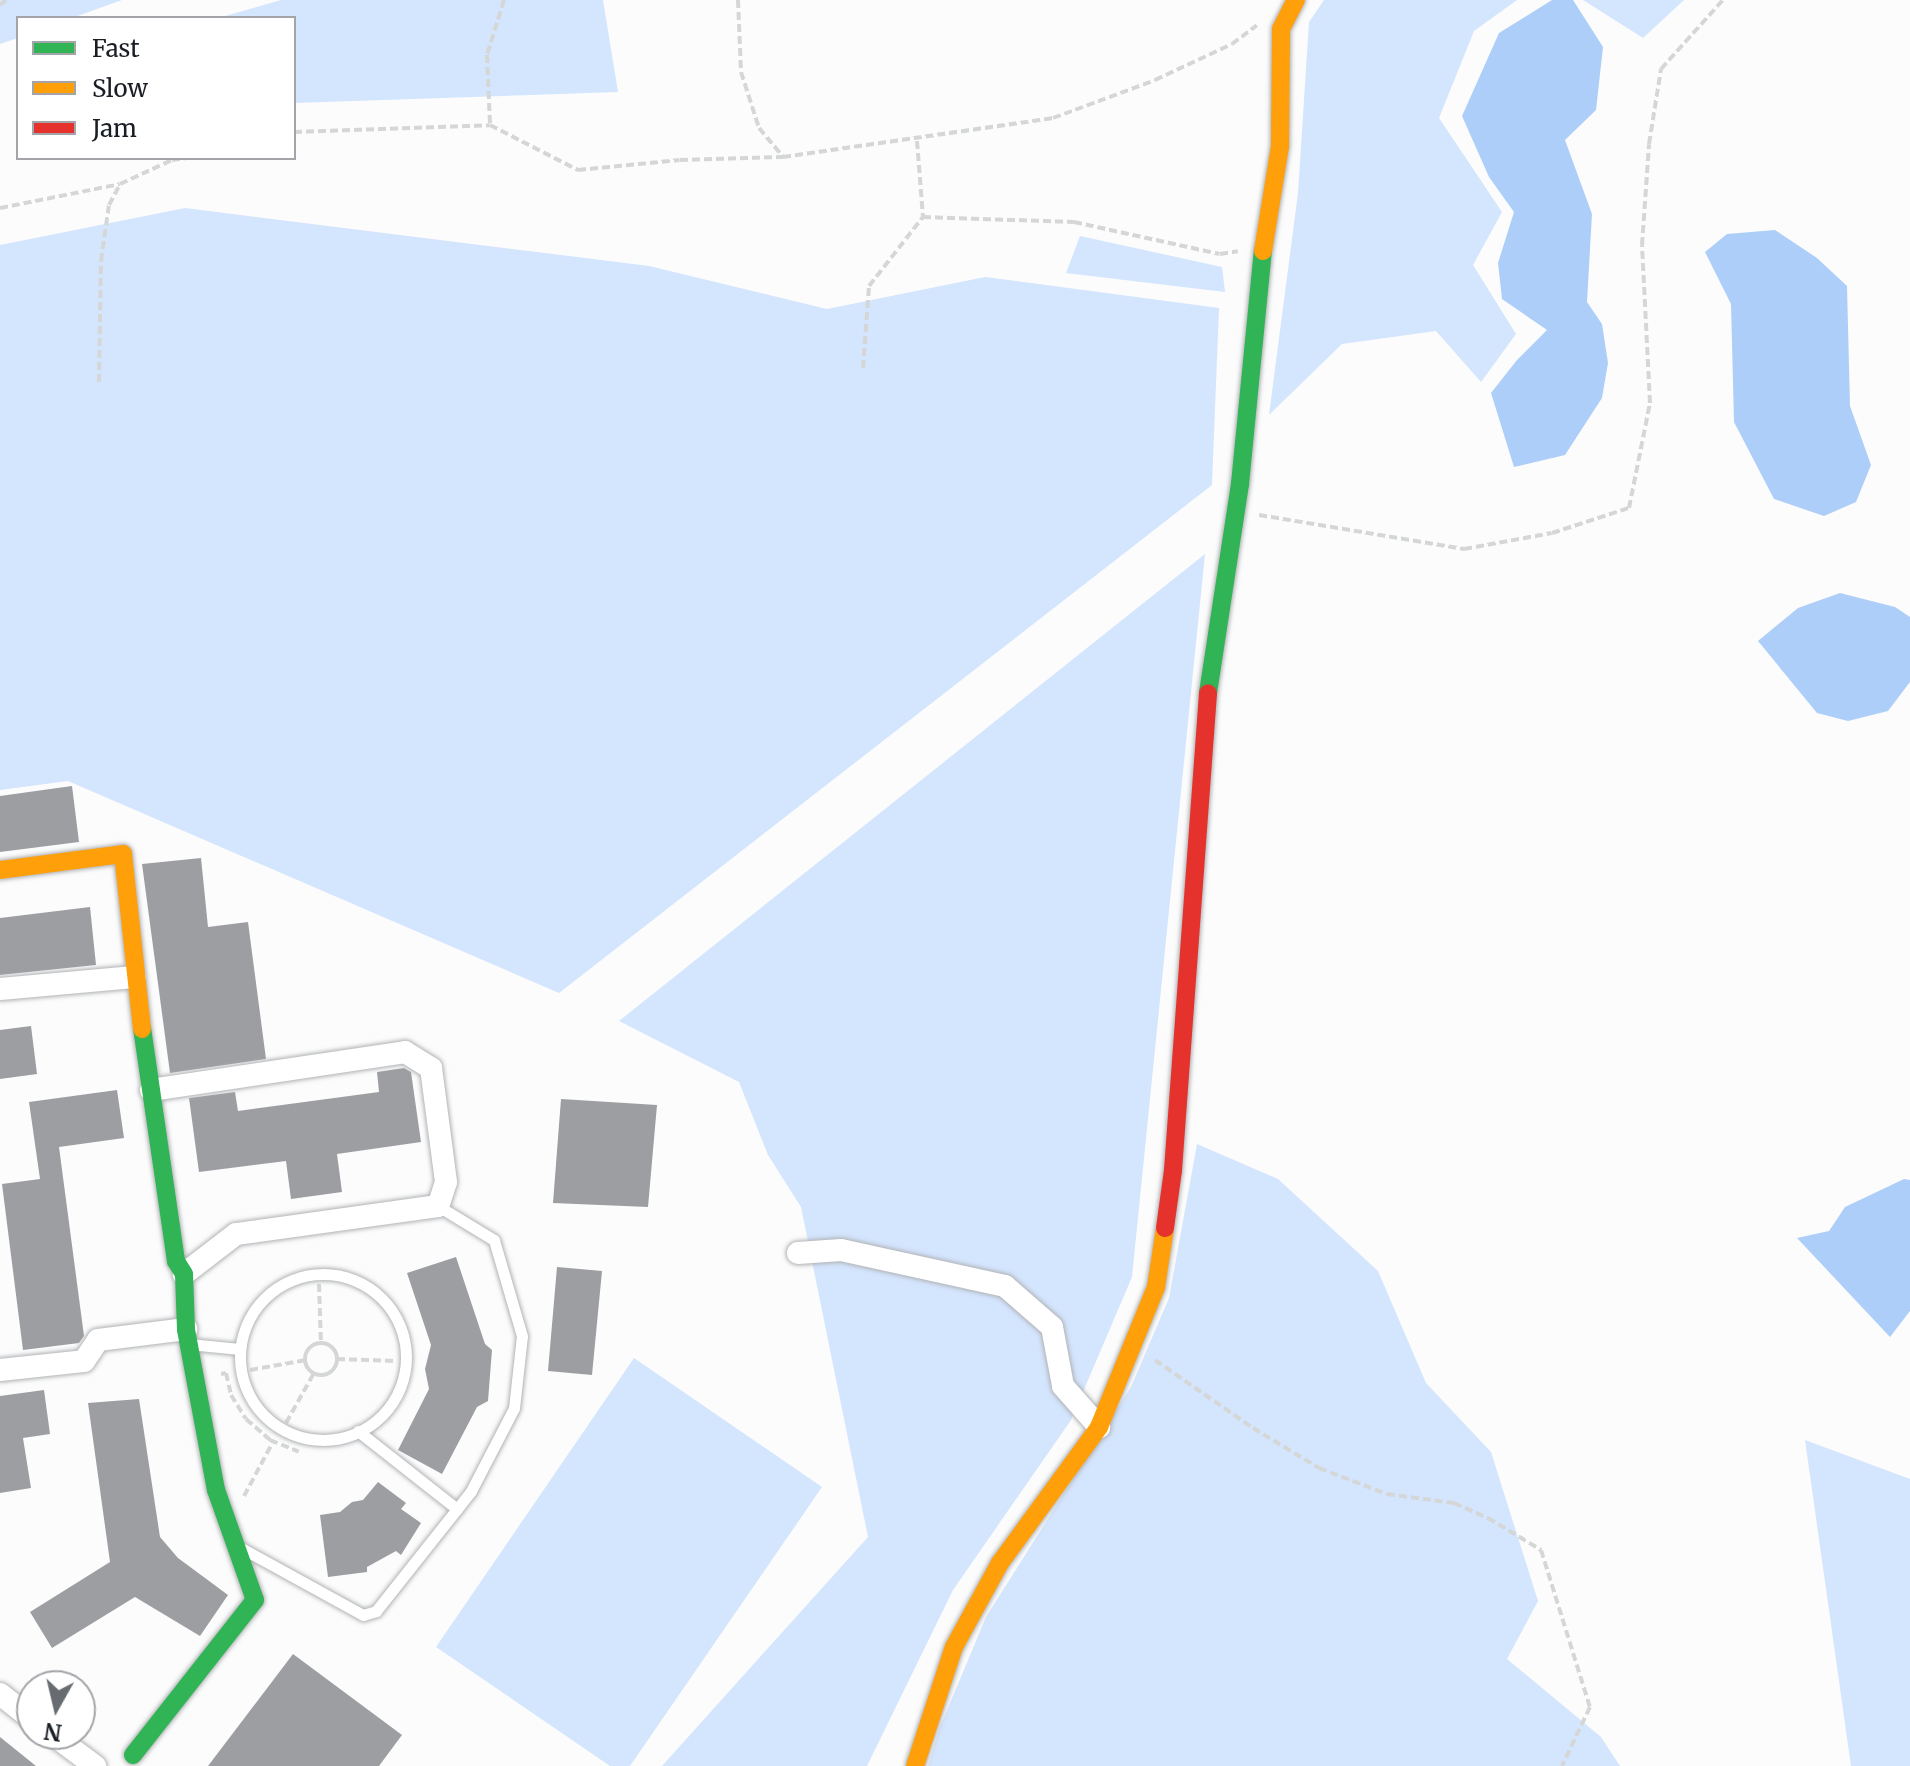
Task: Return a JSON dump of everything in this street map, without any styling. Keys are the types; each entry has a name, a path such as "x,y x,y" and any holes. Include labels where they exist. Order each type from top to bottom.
{"street":[{"path":"915,1766 954,1647 1000,1563 1099,1427 1156,1287 1173,1170 1209,680 1234,521 1264,246 1280,146 1281,29 1296,0"},
{"path":"0,870 123,854 134,977 176,1261 184,1274 187,1337 216,1490 255,1600 133,1755"},
{"path":"0,989 134,977"},
{"path":"151,1090 405,1052 431,1068 446,1182 438,1206 236,1234 184,1274"},
{"path":"798,1253 841,1250 1005,1286 1052,1327 1063,1386 1099,1427"},
{"path":"0,1370 84,1361 98,1340 187,1337"},
{"path":"0,1694 16,1706"},
{"path":"74,1750 95,1766"}],"lane":[{"path":"236,1545 363,1615 376,1611 471,1491 514,1408 522,1336 494,1240 438,1206"},
{"path":"319,1274 336,1275 362,1283 384,1300 399,1323 406,1349 404,1376 393,1401 375,1421 358,1431 328,1440 304,1438 283,1429 262,1414 248,1394 241,1371 240,1349 247,1322 262,1300 283,1283 319,1274"},
{"path":"187,1337 240,1349"},
{"path":"358,1431 457,1509"}],"path":[{"path":"0,5 6,0"},
{"path":"490,125 487,55 504,0"},
{"path":"738,0 741,72 759,128 783,157"},
{"path":"1234,521 1260,515 1464,549 1552,533 1629,508 1650,403 1642,245 1649,144 1661,69 1723,0"},
{"path":"296,132 490,125 578,170 680,160 783,157 1053,118 1155,80 1232,44 1266,18"},
{"path":"863,368 869,286 923,217 917,140"},
{"path":"0,208 120,184 172,160"},
{"path":"99,382 101,261 109,205 120,184"},
{"path":"923,217 1074,222 1220,254 1264,246"},
{"path":"319,1284 321,1343"},
{"path":"321,1343 332,1346 337,1359 329,1374 314,1373 306,1360 308,1350 321,1343"},
{"path":"1134,1346 1253,1428 1319,1468 1387,1494 1454,1503 1488,1518 1541,1550 1590,1707 1562,1766"},
{"path":"337,1359 397,1361"},
{"path":"250,1370 306,1360"},
{"path":"195,1378 226,1373 231,1395 246,1419 273,1442 299,1452"},
{"path":"286,1423 314,1373"},
{"path":"228,1525 273,1442"}],"shaded area":[{"path":"0,0 122,0 78,16 16,16 16,39 0,44"},
{"path":"281,0 603,0 618,92 296,103 296,16 225,16"},
{"path":"1324,0 1517,0 1474,31 1439,118 1502,212 1473,265 1516,334 1481,382 1436,331 1342,344 1269,415 1298,193 1309,22"},
{"path":"1583,0 1684,0 1643,38"},
{"path":"185,208 649,266 827,309 985,277 1219,308 1212,485 559,993 68,781 0,790 0,245"},
{"path":"1080,236 1222,267 1225,292 1066,273"},
{"path":"1205,554 1132,1277 1071,1420 953,1590 867,1766 662,1766 868,1537 801,1207 768,1155 739,1082 619,1021"},
{"path":"1197,1144 1278,1179 1378,1271 1426,1383 1491,1452 1538,1601 1507,1659 1601,1737 1620,1766 928,1766 940,1727 986,1617 1131,1387 1169,1298"},
{"path":"634,1358 822,1487 630,1766 610,1766 436,1647"},
{"path":"1805,1440 1910,1479 1910,1766 1851,1766"}],"water":[{"path":"1552,0 1573,0 1603,47 1596,110 1565,140 1592,214 1587,302 1602,324 1608,363 1602,398 1565,455 1514,467 1491,393 1517,360 1547,330 1502,299 1498,263 1514,212 1489,177 1462,116 1499,33"},
{"path":"1775,230 1817,258 1847,286 1850,406 1871,465 1856,502 1824,516 1774,499 1734,422 1731,304 1705,252 1727,234"},
{"path":"1840,593 1895,607 1910,617 1910,682 1888,711 1848,721 1817,713 1758,641 1798,608"},
{"path":"1904,1179 1910,1180 1910,1311 1890,1337 1797,1238 1829,1231 1845,1207"}],"building":[{"path":"72,786 79,842 0,852 0,796"},
{"path":"201,858 208,927 248,922 266,1059 170,1073 142,864"},
{"path":"90,907 96,965 0,975 0,918"},
{"path":"31,1026 37,1074 0,1079 0,1030"},
{"path":"404,1068 411,1072 421,1142 337,1154 342,1192 291,1199 286,1161 199,1172 189,1098 235,1092 238,1111 379,1092 377,1072"},
{"path":"117,1090 124,1138 59,1147 84,1336 79,1343 23,1350 2,1184 40,1179 29,1102"},
{"path":"561,1099 657,1105 648,1207 553,1203"},
{"path":"456,1257 485,1344 492,1350 488,1401 477,1407 442,1474 398,1450 429,1389 425,1369 431,1345 407,1273"},
{"path":"557,1267 602,1271 592,1375 548,1371"},
{"path":"44,1390 50,1434 23,1438 31,1488 0,1493 0,1396"},
{"path":"139,1399 160,1537 178,1558 228,1595 200,1636 135,1597 52,1648 30,1612 110,1562 88,1403"},
{"path":"378,1482 406,1503 401,1509 421,1523 401,1555 396,1551 367,1567 367,1572 328,1577 320,1515 340,1512 352,1502 363,1500"},
{"path":"293,1654 402,1735 379,1766 208,1766"},
{"path":"0,1737 36,1766 0,1766"}],"traffic: fast":[{"path":"1208,693 1240,484 1263,251"},
{"path":"133,1755 255,1600 216,1490 186,1329 184,1274 176,1261 142,1029"}],"traffic: slow":[{"path":"1263,251 1280,146 1281,29 1296,0"},
{"path":"0,870 123,854 142,1029"},
{"path":"915,1766 954,1647 1000,1563 1099,1427 1156,1287 1165,1228"}],"traffic: jam":[{"path":"1165,1228 1173,1170 1208,693"}]}
